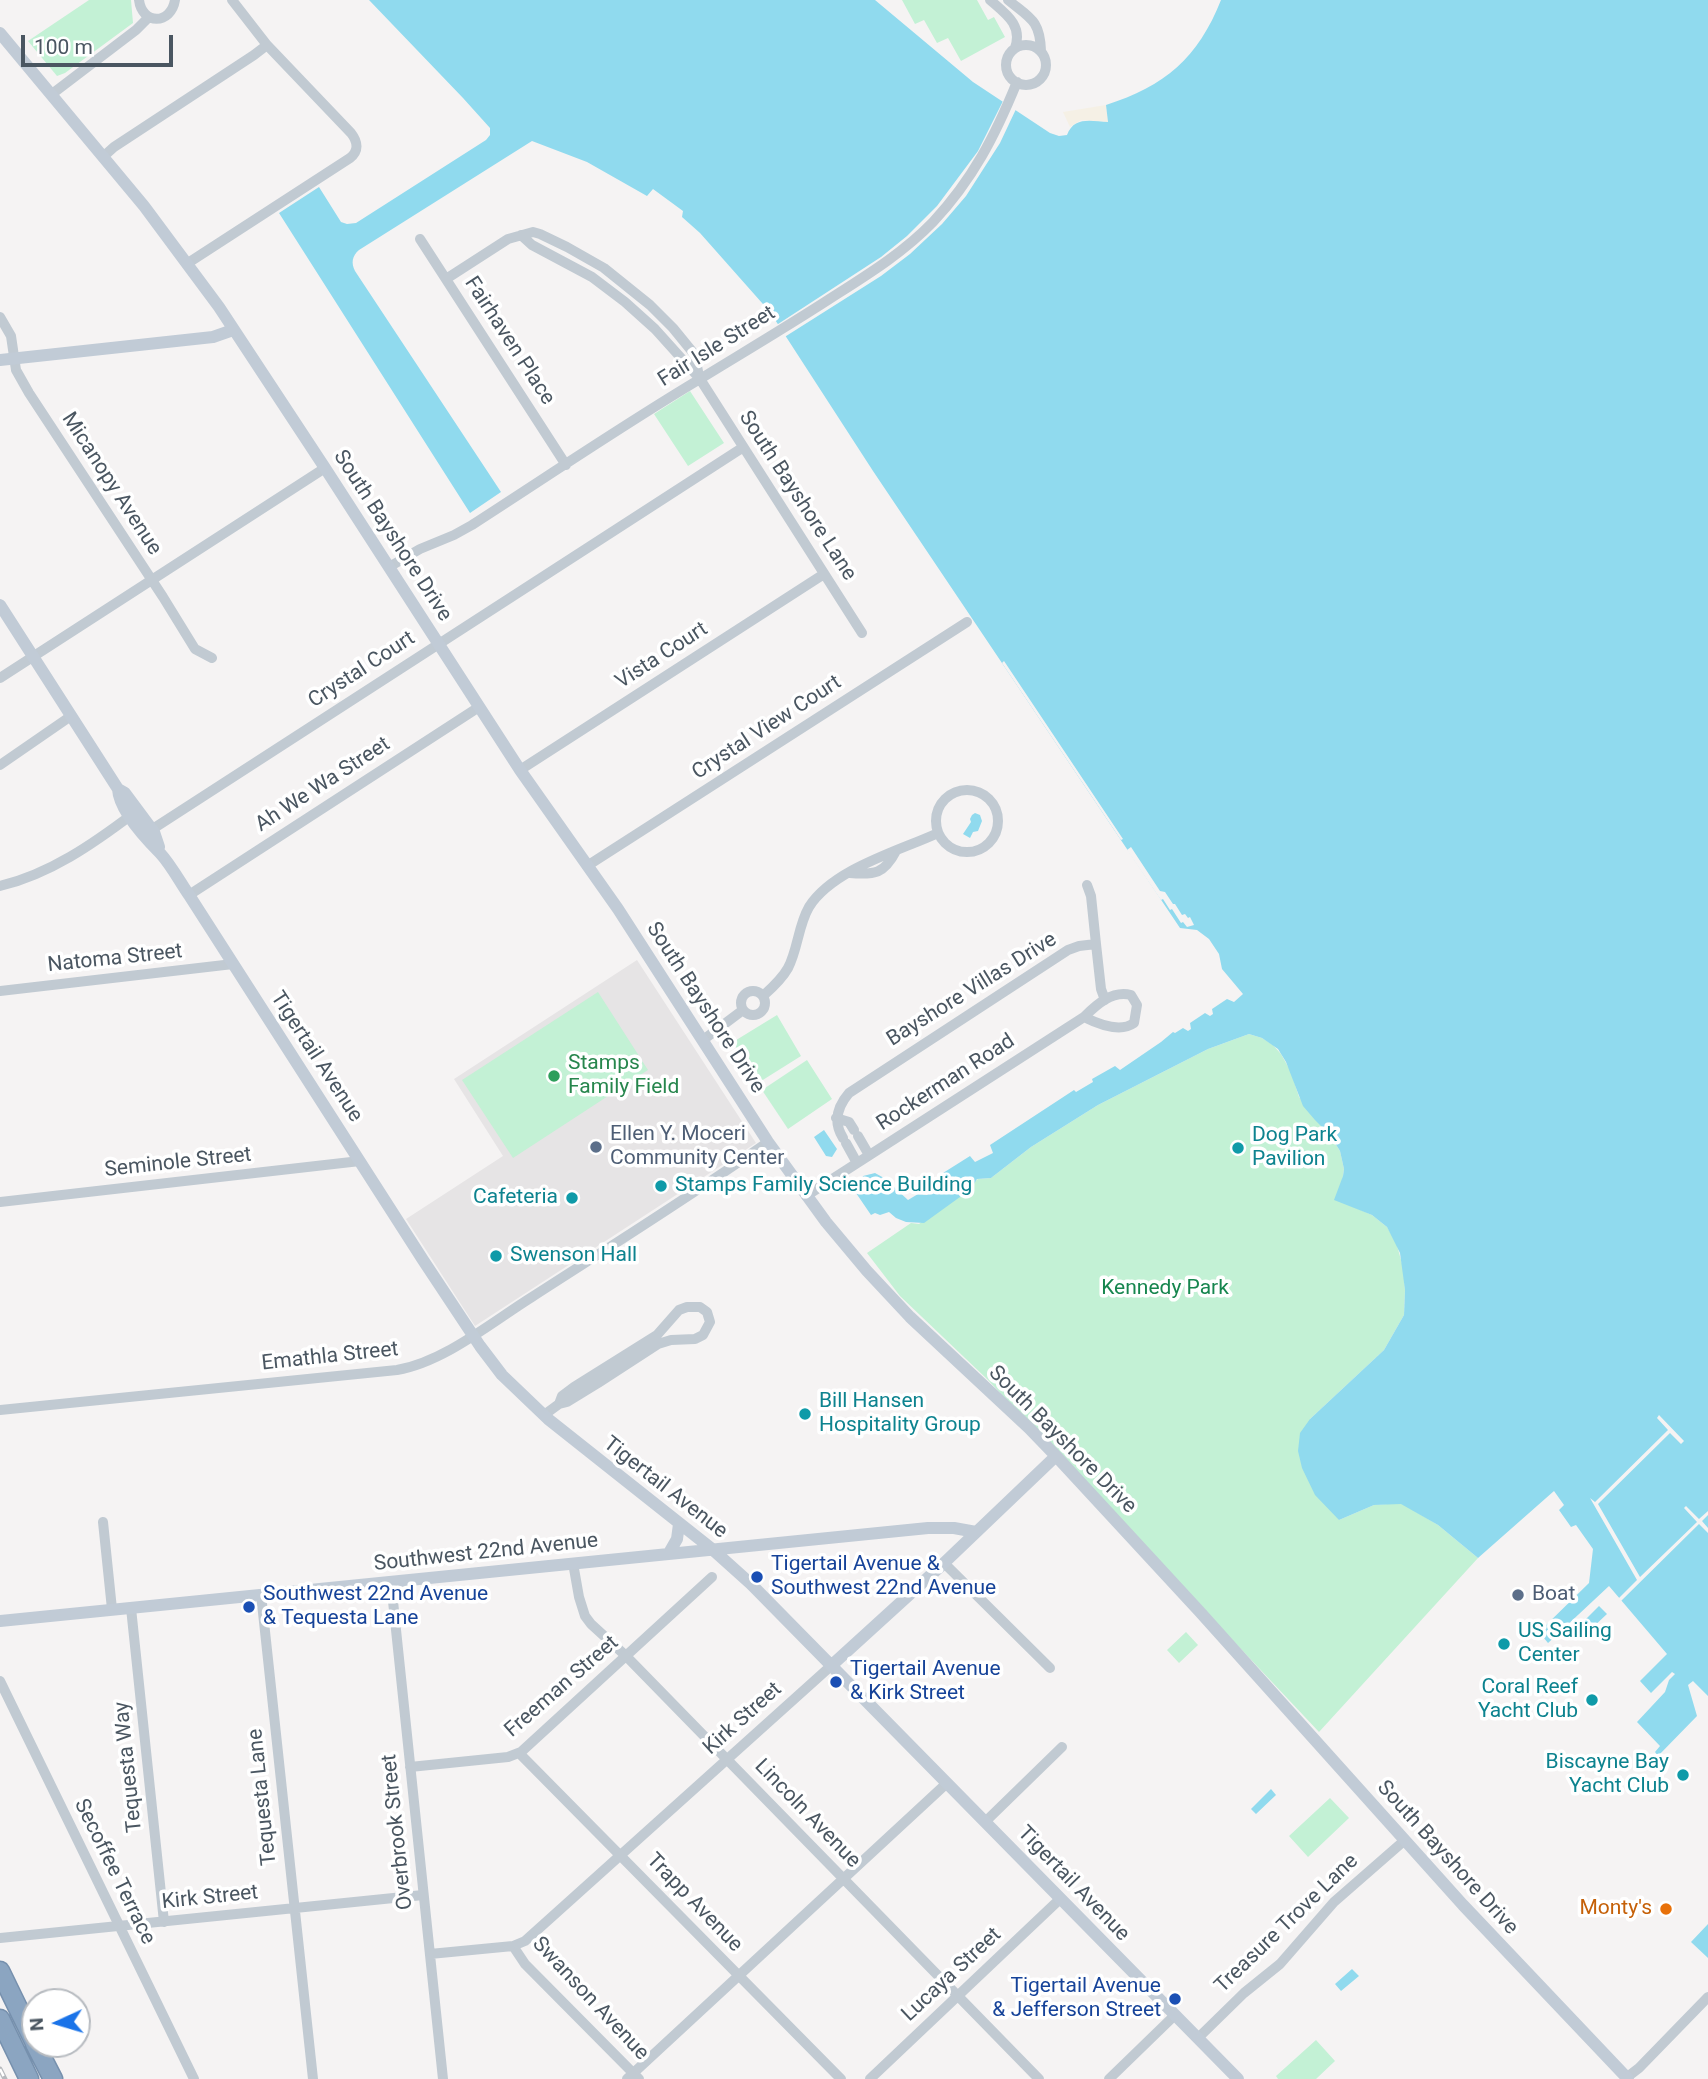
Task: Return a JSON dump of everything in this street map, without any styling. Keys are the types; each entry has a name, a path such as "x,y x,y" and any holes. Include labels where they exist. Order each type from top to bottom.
{"highway":[{"path":"0,1971 21,2015"},
{"path":"0,2019 29,2079"},
{"path":"42,2058 53,2079"}],"street":[{"path":"139,0 142,11 149,17 164,17 172,11 176,0"},
{"path":"188,263 351,158 357,147 351,133 267,45 232,0"},
{"path":"990,0 1011,18 1016,26 1018,38 1006,66 1017,82 1030,85 1044,74 1046,62 1041,51 1040,35 1036,23 1008,0"},
{"path":"52,94 149,17"},
{"name":"South Bayshore Drive","path":"0,33 104,156 188,263 325,468 520,770 618,909 768,1142 806,1196 867,1271 910,1317 1056,1456 1510,1956 1626,2079"},
{"path":"1015,48 1028,44 1041,51"},
{"path":"104,156 267,45"},
{"name":"Fair Isle Street","path":"389,567 420,549 464,530 904,249 932,222 978,166 1017,82"},
{"name":"South Bayshore Lane","path":"446,279 504,241 533,232 577,252 621,280 657,312 695,355 700,379 862,633"},
{"name":"Fairhaven Place","path":"420,239 566,464"},
{"name":"Micanopy Avenue","path":"0,317 9,331 18,373 29,393 195,649 212,659"},
{"path":"0,360 213,337 233,330"},
{"name":"Crystal Court","path":"148,832 742,448"},
{"path":"0,678 325,468"},
{"name":"Vista Court","path":"520,770 824,575"},
{"name":"Tigertail Avenue","path":"0,605 118,789 122,805 148,832 472,1335 509,1384 739,1573 1238,2079"},
{"name":"Crystal View Court","path":"587,866 967,622"},
{"name":"Ah We Wa Street","path":"189,895 479,707"},
{"path":"0,765 71,716"},
{"path":"968,789 980,792 996,810 998,822 995,833 989,842 979,849 968,852 957,850 946,844 939,833 936,821 938,809 945,798 956,791 968,789"},
{"path":"0,886 44,871 133,814"},
{"path":"763,996 788,969 811,905 829,887 863,864 939,833"},
{"path":"1084,1017 1119,1028 1129,1026 1133,1023 1137,1004 1130,995 1118,993 1105,1000 1101,989 1091,896 1087,885"},
{"name":"Bayshore Villas Drive","path":"836,1118 846,1096 885,1068 1062,954 1079,946 1096,944"},
{"name":"Natoma Street","path":"0,991 233,964"},
{"path":"753,991 763,996 765,1003 761,1013 751,1015 743,1010 742,1000 746,994 753,991"},
{"name":"Rockerman Road","path":"806,1196 1084,1017 1105,1000"},
{"path":"703,1040 743,1010"},
{"path":"858,1163 837,1129 836,1118 849,1122 869,1155"},
{"name":"Emathla Street","path":"0,1410 397,1370 426,1362 689,1197 768,1142"},
{"name":"Seminole Street","path":"0,1202 360,1161"},
{"path":"544,1415 664,1341 699,1338 706,1332 710,1322 707,1312 700,1307 679,1310 657,1335 562,1396 559,1404"},
{"name":"Kirk Street","path":"430,1954 513,1946 530,1937 944,1563 1056,1456"},
{"path":"103,1522 112,1609"},
{"path":"670,1553 676,1543 679,1524"},
{"name":"Southwest 22nd Avenue","path":"0,1621 936,1527 976,1532"},
{"path":"739,1573 742,1556 748,1545"},
{"name":"Lincoln Avenue","path":"573,1563 581,1606 591,1624 1039,2079"},
{"path":"944,1563 1050,1668"},
{"name":"Freeman Street","path":"410,1767 508,1757 519,1753 712,1577"},
{"name":"Overbrook Street","path":"391,1582 443,2079"},
{"name":"Tequesta Lane","path":"261,1594 313,2079"},
{"name":"Tequesta Way","path":"131,1608 164,1922"},
{"name":"Secoffee Terrace","path":"0,1681 194,2079"},
{"path":"985,1822 1062,1747"},
{"name":"Trapp Avenue","path":"519,1753 841,2079"},
{"path":"633,2077 947,1783"},
{"name":"Treasure Trove Lane","path":"1198,2038 1244,1993 1280,1964 1334,1902 1405,1840"},
{"name":"Kirk Street","path":"0,1938 423,1895"},
{"name":"Lucaya Street","path":"870,2079 1060,1899"},
{"name":"Swanson Avenue","path":"513,1946 525,1964 633,2077"},
{"path":"1626,2079 1708,1997"},
{"path":"1109,2079 1175,2015"}],"shaded area":[{"path":"637,960 756,1143 475,1326 406,1219 503,1156 454,1079"}],"green space":[{"path":"89,0 131,0 133,23 65,73 57,76 28,41"},
{"path":"902,0 977,0 988,20 994,17 1005,37 961,61 948,38 937,43 924,20 915,24"},
{"path":"690,391 724,443 688,466 654,414"},
{"name":"Stamps Family Field","path":"598,992 648,1070 513,1158 462,1080"},
{"path":"777,1015 801,1056 758,1083 733,1042"},
{"name":"Kennedy Park","path":"1249,1034 1262,1038 1281,1054 1291,1072 1299,1097 1340,1151 1344,1169 1342,1183 1356,1208 1372,1215 1387,1227 1396,1242 1403,1267 1404,1315 1384,1350 1310,1419 1339,1520 1374,1505 1401,1503 1438,1525 1478,1558 1319,1732 987,1379 900,1296 867,1253 911,1223 919,1224 978,1179 991,1178 1031,1147 1098,1105 1208,1049"},
{"path":"807,1060 832,1099 788,1129 762,1090"},
{"path":"1186,1632 1198,1645 1179,1663 1167,1650"},
{"path":"1330,1798 1349,1818 1308,1857 1289,1836"},
{"path":"1316,2040 1335,2061 1316,2079 1278,2079 1276,2076"}],"sand":[{"path":"1106,105 1108,122 1081,120 1070,127 1063,112"}],"water":[{"path":"369,0 875,0 973,82 1050,133 1059,136 1067,135 1079,122 1108,122 1106,105 1146,89 1177,67 1202,38 1221,0 1708,0 1708,1696 1693,1681 1688,1685 1697,1716 1658,1756 1655,1752 1660,1746 1637,1722 1665,1692 1669,1680 1675,1674 1672,1672 1651,1693 1640,1681 1667,1654 1609,1586 1548,1643 1539,1632 1589,1583 1593,1549 1576,1525 1571,1527 1559,1510 1564,1505 1554,1491 1478,1558 1438,1525 1401,1504 1374,1505 1339,1520 1315,1495 1302,1468 1298,1451 1300,1433 1310,1419 1384,1350 1404,1315 1405,1290 1400,1253 1387,1227 1372,1215 1334,1200 1344,1169 1340,1151 1330,1135 1303,1106 1286,1062 1278,1049 1262,1038 1249,1034 1208,1049 1098,1105 1031,1147 991,1178 977,1179 971,1189 924,1223 906,1222 889,1212 871,1215 856,1193 863,1176 875,1173 908,1200 918,1194 927,1195 947,1182 943,1173 970,1156 975,1162 993,1153 990,1145 1074,1090 1076,1092 1115,1066 1120,1070 1173,1032 1183,1028 1188,1031 1191,1029 1190,1023 1205,1013 1210,1016 1213,1014 1212,1009 1227,999 1234,1002 1243,994 1222,969 1219,954 1209,939 1197,930 1180,928 873,471 770,312 700,233 682,217 683,211 653,189 647,196 587,162 532,141 359,250 353,260 355,271 501,492 470,513 279,213 319,187 341,222 356,223 490,135 490,128"},
{"path":"975,813 980,815 982,821 978,831 973,832 970,838 963,834"},
{"path":"824,1130 837,1149 832,1157 826,1156 814,1137"},
{"path":"1599,1606 1607,1614 1591,1629 1583,1622"},
{"path":"1271,1789 1276,1795 1256,1814 1251,1809"},
{"path":"1708,1924 1708,1958 1691,1942"},
{"path":"1352,1969 1359,1976 1341,1991 1335,1984"}],"pier":[{"path":"1004,99 1017,107 1000,143 966,196 942,224 881,276 783,338 775,326 881,257 937,206 978,151"},
{"path":"1004,661 1123,839 1121,840 1002,663"},
{"path":"1131,847 1160,891 1165,892 1182,915 1190,917 1194,925 1187,927 1181,923 1172,909 1161,900 1127,850"},
{"path":"1659,1415 1684,1441 1681,1444 1670,1433 1598,1504 1640,1577 1697,1522 1684,1508 1686,1506 1699,1519 1708,1511 1702,1521 1708,1528 1708,1533 1699,1524 1620,1602 1617,1600 1637,1580 1590,1498 1595,1502 1668,1430 1657,1418"}],"railway":[{"path":"0,2069 5,2079"}],"place":[{"name":"Stamps Family Field","path":"554,1076"},
{"name":"Ellen Y. Moceri Community Center","path":"596,1147"},
{"name":"Dog Park Pavilion","path":"1238,1148"},
{"name":"Stamps Family Science Building","path":"661,1186"},
{"name":"Cafeteria","path":"572,1198"},
{"name":"Swenson Hall","path":"496,1256"},
{"name":"Bill Hansen Hospitality Group","path":"805,1414"},
{"name":"Tigertail Avenue & Southwest 22nd Avenue","path":"757,1577"},
{"name":"Boat","path":"1518,1595"},
{"name":"Southwest 22nd Avenue & Tequesta Lane","path":"249,1607"},
{"name":"US Sailing Center","path":"1504,1644"},
{"name":"Tigertail Avenue & Kirk Street","path":"836,1682"},
{"name":"Coral Reef Yacht Club","path":"1592,1700"},
{"name":"Biscayne Bay Yacht Club","path":"1683,1775"},
{"name":"Monty's","path":"1666,1909"},
{"name":"Tigertail Avenue & Jefferson Street","path":"1175,1999"}]}
